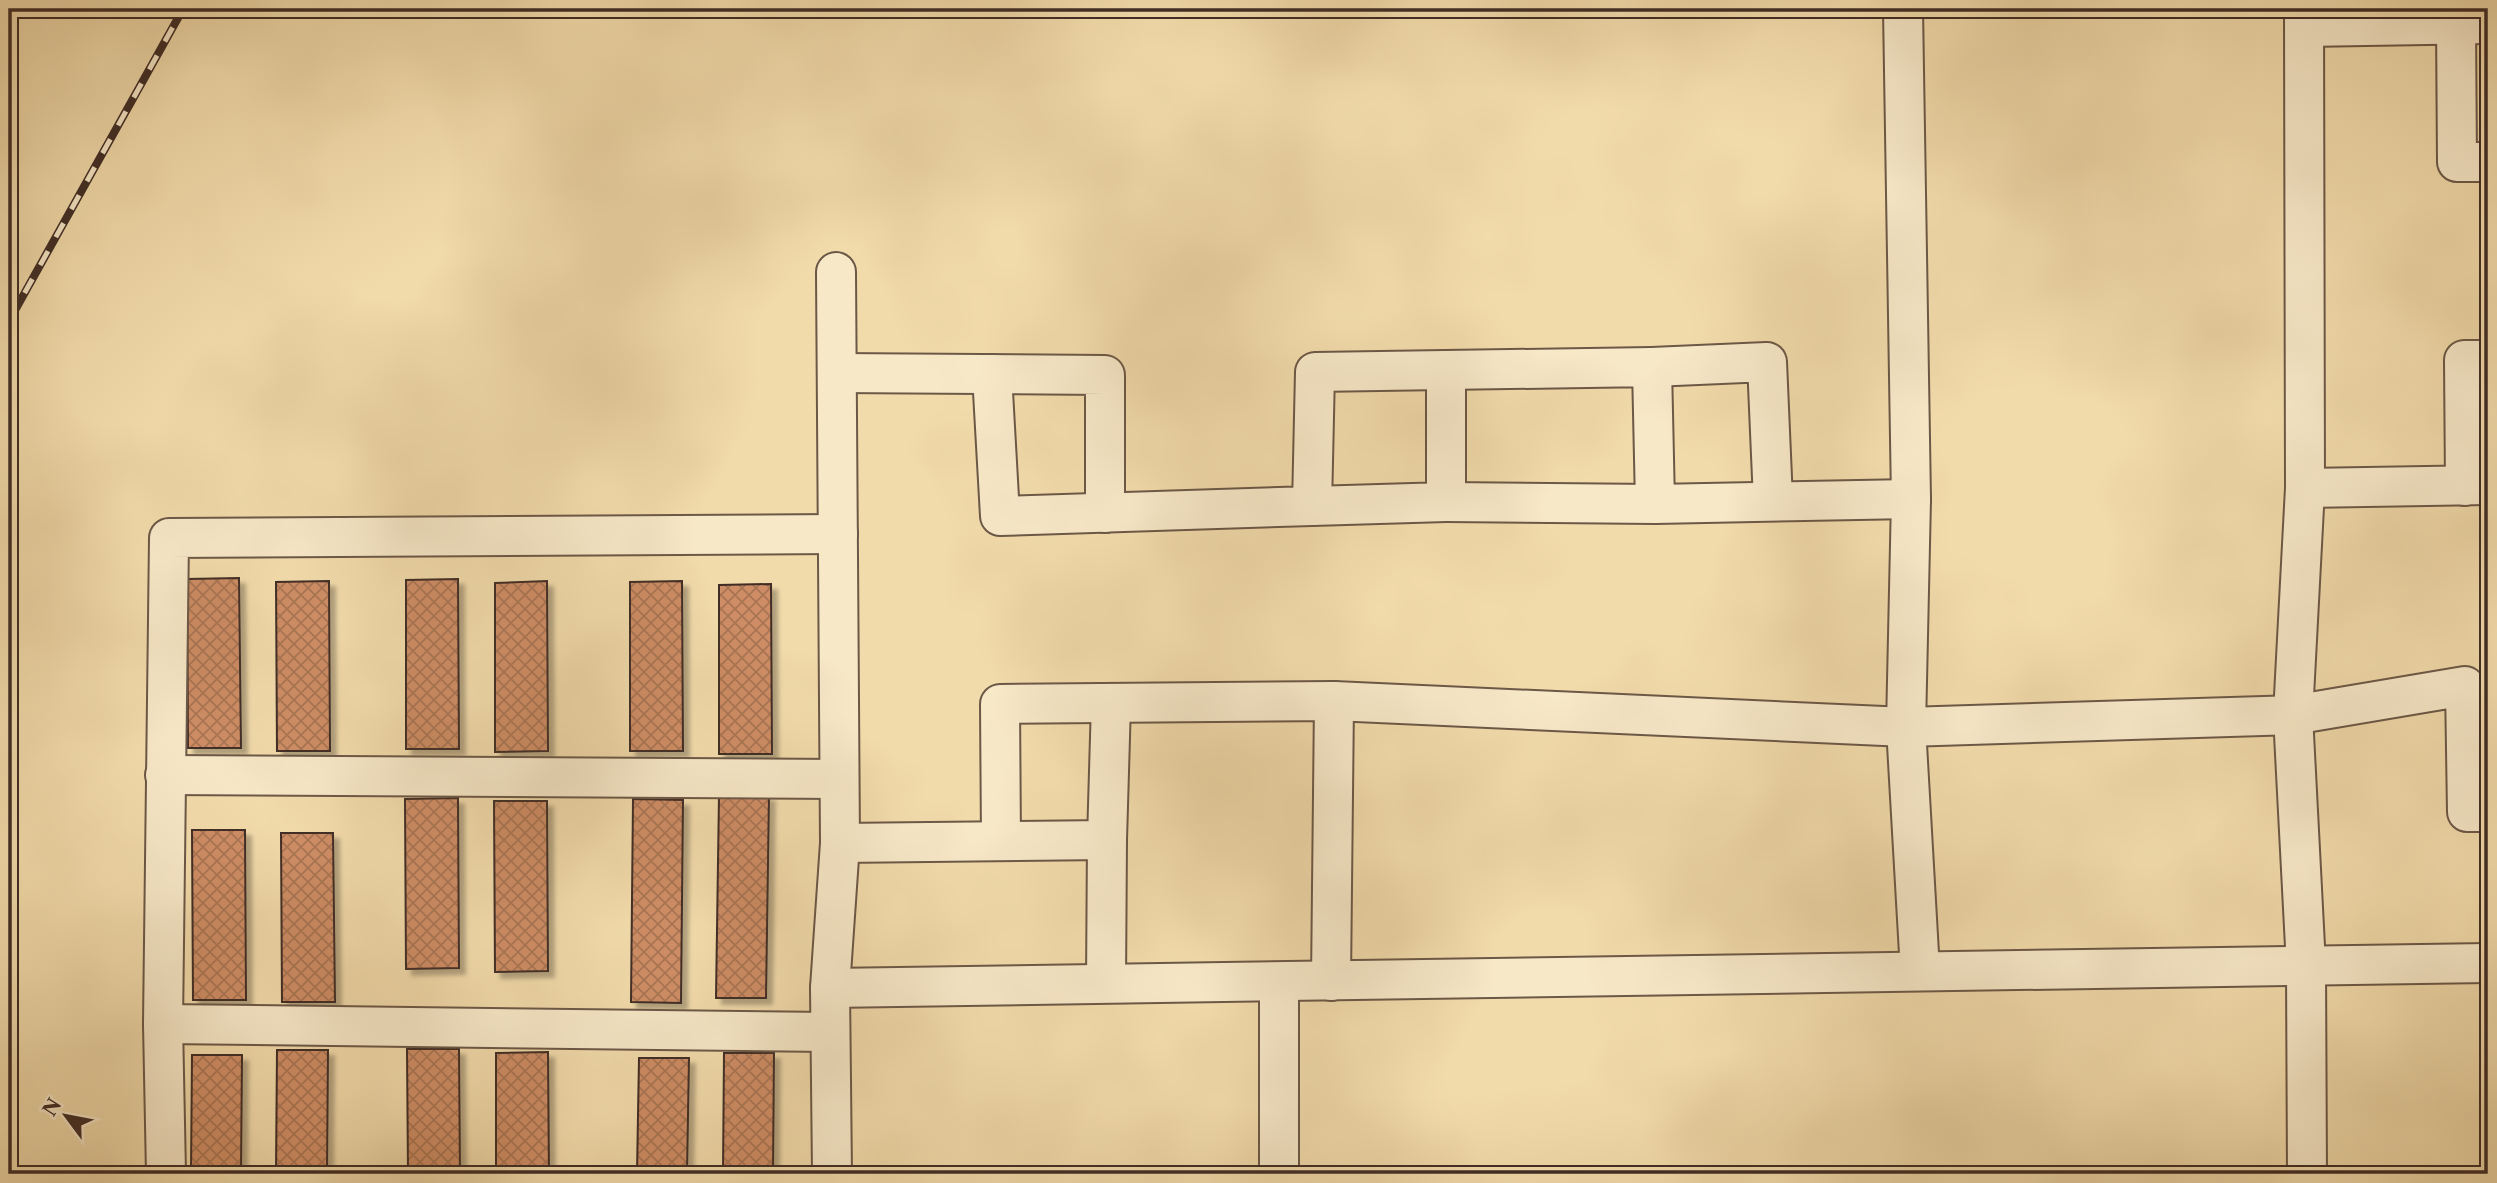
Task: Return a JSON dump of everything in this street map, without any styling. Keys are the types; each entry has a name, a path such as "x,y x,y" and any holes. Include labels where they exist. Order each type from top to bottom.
{"street":[{"path":"1903,9 1911,499 1906,727 1920,971"},
{"path":"2307,1174 2306,965 2293,715 2305,488 2305,18 2472,24 2457,162 2488,162"},
{"path":"832,1174 830,988 840,844 836,272"},
{"path":"2305,488 2477,486 2463,360 2488,360"},
{"path":"1312,506 1315,372 1652,367 1767,362 1773,501"},
{"path":"1652,367 1655,504"},
{"path":"1446,370 1446,502"},
{"path":"837,373 1105,375 1105,513"},
{"path":"992,374 1000,516 1446,502 1655,504 1911,499"},
{"path":"166,1174 163,1024 169,538 838,534"},
{"path":"1001,841 1000,704 1334,701 1906,727 2293,715 2477,686 2467,812 2488,812"},
{"path":"1331,981 1334,701"},
{"path":"1106,984 1111,703"},
{"path":"165,775 839,779"},
{"path":"840,844 1107,840"},
{"path":"830,988 2488,963"},
{"path":"1279,982 1279,1174"},
{"path":"163,1024 830,1032"}],"building":[{"path":"239,578 241,748 188,748 187,579"},
{"path":"458,579 459,749 406,749 406,580"},
{"path":"329,581 330,751 277,751 276,582"},
{"path":"547,581 548,751 495,752 495,583"},
{"path":"682,581 683,751 630,751 630,582"},
{"path":"771,584 772,754 719,754 719,585"},
{"path":"719,795 769,795 766,998 716,998"},
{"path":"458,798 459,968 406,969 405,799"},
{"path":"633,799 683,800 681,1003 631,1002"},
{"path":"494,801 547,801 548,971 495,972"},
{"path":"192,830 245,830 246,1000 193,1000"},
{"path":"281,833 333,833 335,1002 282,1002"},
{"path":"407,1049 459,1049 460,1174 408,1174"},
{"path":"277,1050 328,1050 327,1174 276,1174"},
{"path":"548,1052 549,1174 496,1174 496,1053"},
{"path":"724,1053 774,1053 773,1174 723,1174"},
{"path":"192,1055 242,1055 241,1174 191,1174"},
{"path":"639,1058 689,1058 687,1174 637,1174"}],"railway":[{"path":"9,321 183,9"}]}
